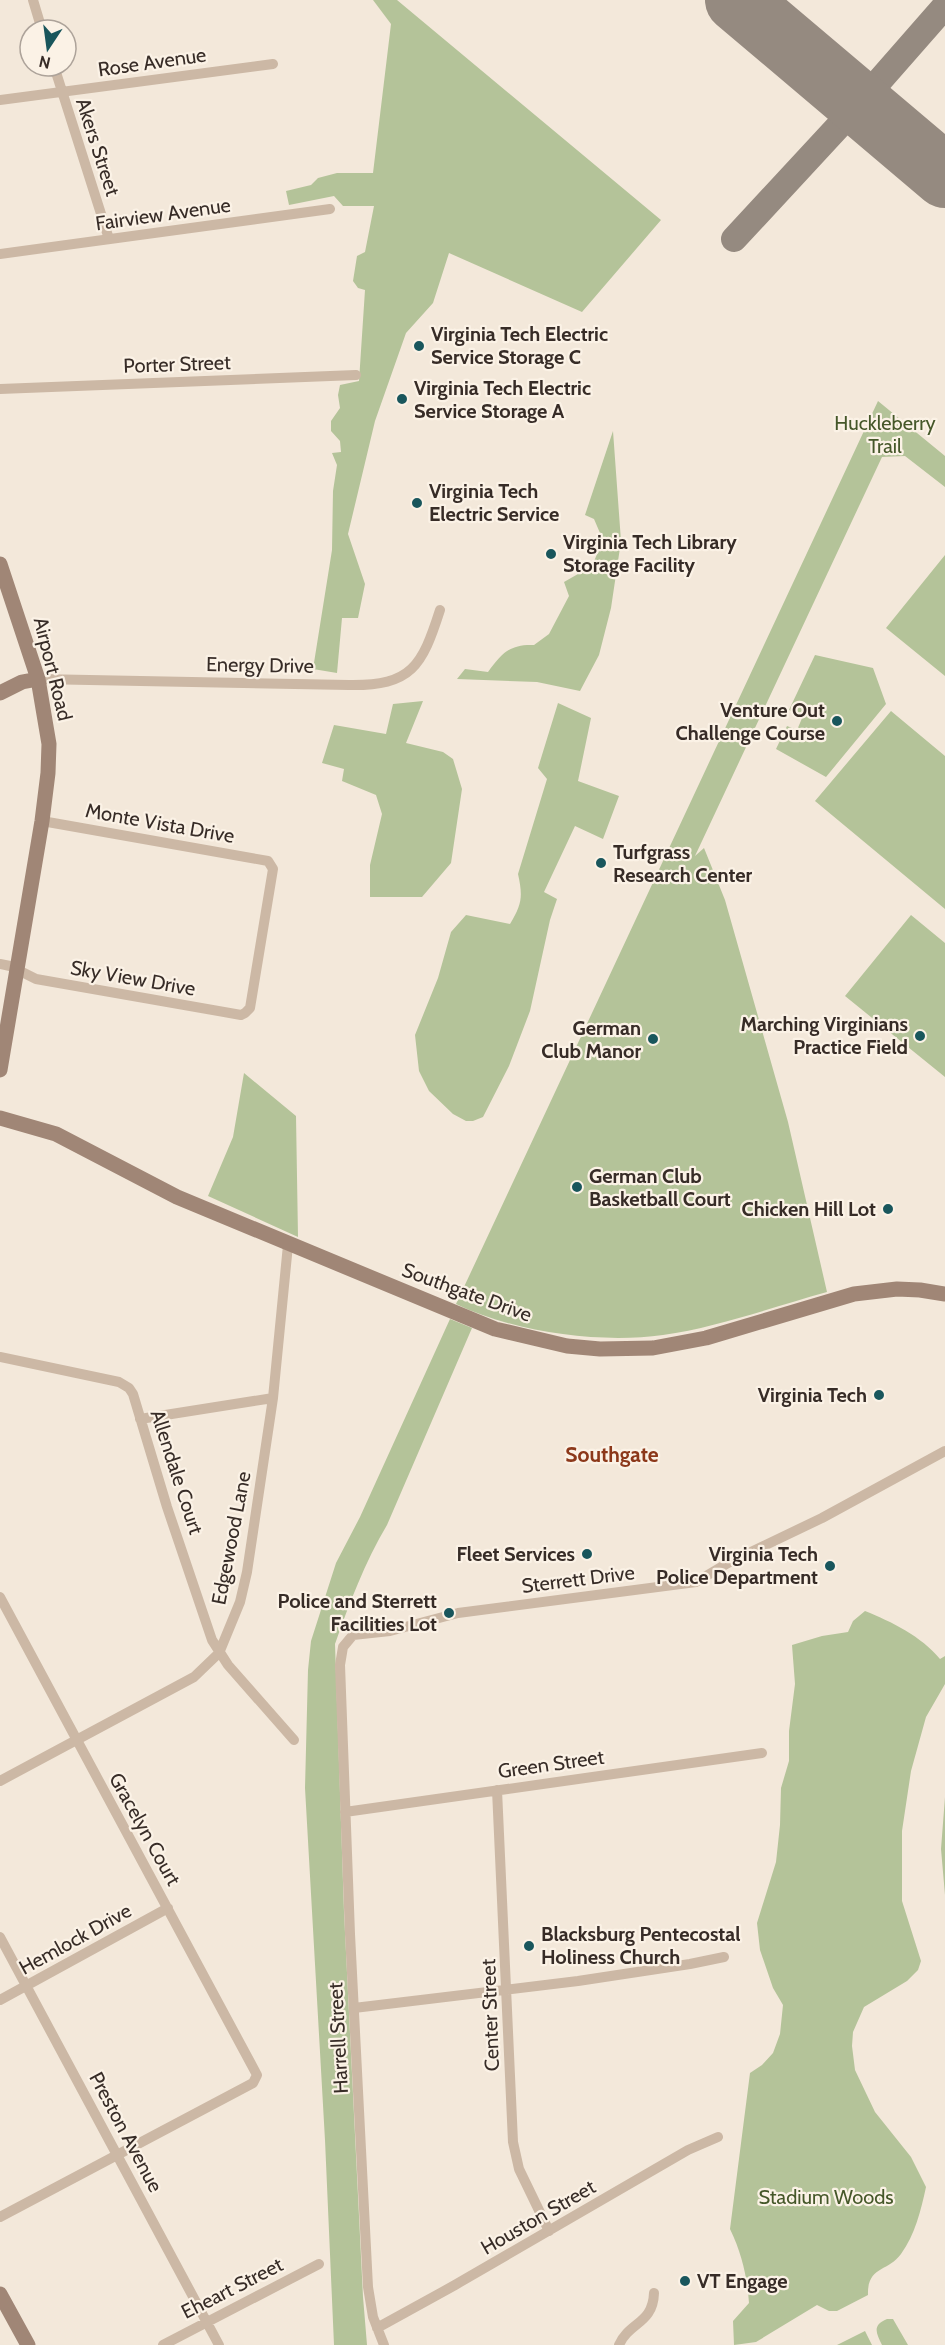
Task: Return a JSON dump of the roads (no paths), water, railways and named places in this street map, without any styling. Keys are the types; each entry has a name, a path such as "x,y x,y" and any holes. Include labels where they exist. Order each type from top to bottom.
{"street":[{"path":"33,0 38,18"},
{"name":"Rose Avenue","path":"0,100 273,64"},
{"name":"Akers Street","path":"58,78 109,239"},
{"name":"Fairview Avenue","path":"0,254 330,209"},
{"name":"Porter Street","path":"0,388 356,375"},
{"name":"Airport Road","path":"0,564 38,679 49,744 42,821 0,1070"},
{"name":"Energy Drive","path":"38,679 382,684 398,678 416,664 429,642 440,610"},
{"path":"0,693 22,682 38,679"},
{"name":"Monte Vista Drive","path":"42,821 263,859 270,863 273,869 250,1008 245,1013"},
{"name":"Sky View Drive","path":"0,964 36,979 241,1015 245,1013"},
{"name":"Southgate Drive","path":"0,1118 62,1137 168,1192 288,1245 495,1329 546,1342 600,1349 632,1350 706,1338 832,1299 870,1291 897,1289 945,1294"},
{"name":"Edgewood Lane","path":"0,1781 194,1677 219,1653 240,1602 246,1572 273,1398 288,1245"},
{"name":"Allendale Court","path":"0,1357 125,1384 133,1394 167,1507 212,1640 219,1653 294,1740"},
{"path":"140,1419 273,1398"},
{"name":"Sterrett Drive","path":"343,1727 340,1665 343,1647 353,1635 390,1631 458,1613 696,1582 728,1563 822,1518 945,1451"},
{"name":"Gracelyn Court","path":"0,1597 256,2071 257,2078 253,2083 117,2155"},
{"name":"Harrell Street","path":"343,1727 368,2288 376,2328 384,2345"},
{"name":"Green Street","path":"345,1812 762,1753"},
{"name":"Center Street","path":"497,1790 514,2151 519,2169 549,2231"},
{"name":"Hemlock Drive","path":"0,2000 168,1908"},
{"name":"Preston Avenue","path":"0,1937 219,2345"},
{"path":"354,2008 508,1990 724,1957"},
{"name":"Houston Street","path":"376,2328 688,2150 718,2138"},
{"path":"0,2217 117,2155"},
{"name":"Eheart Street","path":"163,2345 319,2264"},
{"path":"619,2345 636,2325 645,2319 651,2309 654,2293"},
{"path":"0,2294 28,2345"}],"place":[{"name":"Virginia Tech Electric Service Storage C","path":"419,346"},
{"name":"Virginia Tech Electric Service Storage A","path":"402,399"},
{"name":"Virginia Tech Electric Service","path":"417,503"},
{"name":"Virginia Tech Library Storage Facility","path":"551,554"},
{"name":"Venture Out Challenge Course","path":"837,721"},
{"name":"Turfgrass Research Center","path":"601,863"},
{"name":"Marching Virginians Practice Field","path":"920,1036"},
{"name":"German Club Manor","path":"653,1039"},
{"name":"German Club Basketball Court","path":"577,1187"},
{"name":"Chicken Hill Lot","path":"888,1209"},
{"name":"Virginia Tech","path":"879,1395"},
{"name":"Fleet Services","path":"587,1554"},
{"name":"Virginia Tech Police Department","path":"830,1566"},
{"name":"Police and Sterrett Facilities Lot","path":"449,1613"},
{"name":"Blacksburg Pentecostal Holiness Church","path":"529,1946"},
{"name":"VT Engage","path":"685,2281"}],"district":[{"name":"Southgate","path":"612,1454"}],"park label":[{"name":"Huckleberry Trail","path":"885,434"},
{"name":"Stadium Woods","path":"826,2197"}]}
